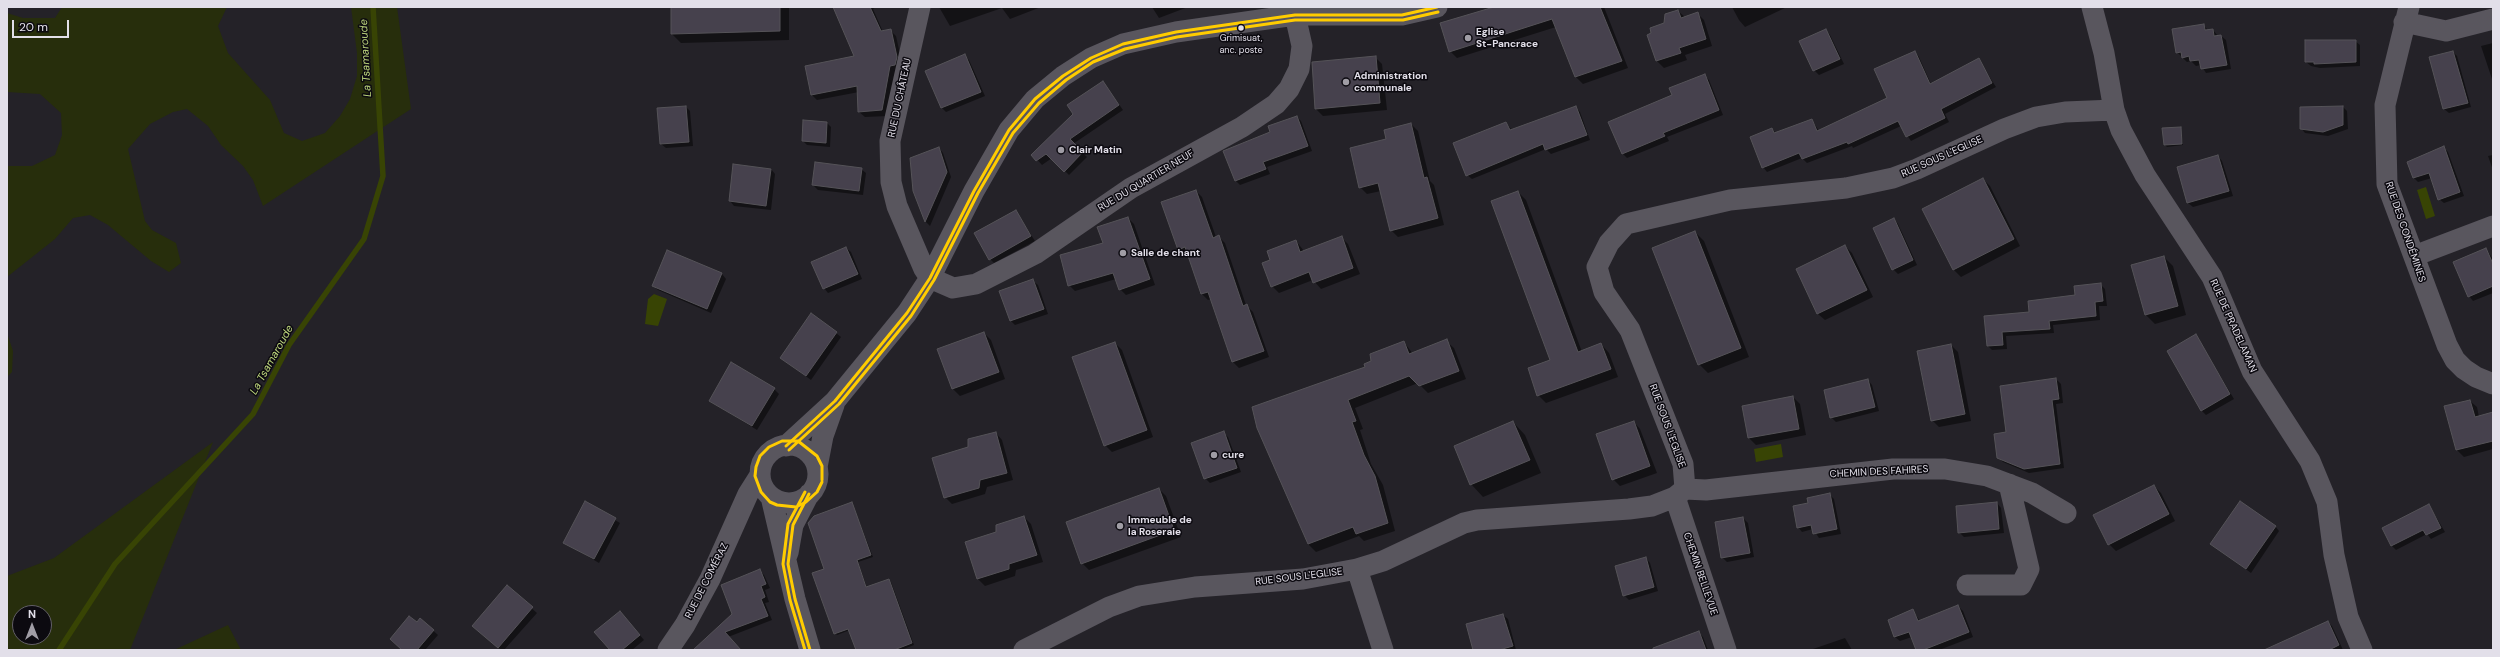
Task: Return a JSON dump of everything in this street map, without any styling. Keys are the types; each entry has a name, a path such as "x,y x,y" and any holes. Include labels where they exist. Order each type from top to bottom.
{"street":[{"name":"RUE DU CHÂTEAU","path":"920,7 890,141 891,182 901,217 924,270 930,278"},
{"path":"786,446 835,401 907,313 930,278 981,177 1009,130 1035,99 1062,76 1091,58 1131,42 1176,32 1295,14 1402,15 1437,7"},
{"name":"RUE DE PRADELAMAN","path":"2092,7 2104,52 2114,110 2121,130 2145,175 2212,278 2252,371 2310,461 2327,502 2334,555 2348,617 2362,650"},
{"name":"RUE DU QUARTIER NEUF","path":"930,278 946,286 964,288 1003,271 1035,254 1131,188 1268,110 1285,94 1298,74 1302,46 1295,14"},
{"path":"2406,15 2446,31 2493,19"},
{"name":"RUE DES CONDÉMINES","path":"2406,15 2385,105 2387,184 2433,311 2455,360 2476,378 2493,384"},
{"name":"RUE SOUS L'EGLISE","path":"1024,650 1109,607 1139,596 1195,587 1303,579 1357,569 1383,560 1464,523 1477,520 1652,506 1680,493 1683,464 1630,330 1604,292 1597,267 1609,243 1626,224 1730,200 1846,188 1893,178 1917,170 2004,129 2036,117 2065,112 2114,110"},
{"path":"2414,256 2493,226"},
{"path":"788,564 793,525 816,483 817,467 823,436 835,401"},
{"path":"810,650 795,599 772,500 765,490 760,475 763,462 768,454 777,448 786,446 798,446 806,451 817,467"},
{"name":"CHEMIN DES FAHIRES","path":"1680,493 1820,476 1921,468 1964,471 1987,476 2009,484 2066,513"},
{"name":"RUE DE COMÉRAZ","path":"668,650 685,625 711,577 742,509 760,475"},
{"path":"1967,585 2021,585 2029,569 2009,484"},
{"name":"CHEMIN BELLEVUE","path":"1680,493 1726,650"},
{"path":"742,509 772,500 791,502 809,494"},
{"path":"1357,569 1383,650"}],"shaded area":[{"path":"62,7 227,7 218,26 228,53 270,100 284,133 302,141 325,133 340,116 350,99 357,76 357,53 351,7 397,7 411,109 263,206 253,180 243,166 221,145 208,126 187,109 173,112 150,124 128,149 145,221 152,230 176,243 181,263 169,272 151,261 108,225 90,215 73,218 55,239 7,277 7,166 32,166 55,155 62,135 61,113 40,94 7,92 7,13 23,18 55,18"},
{"path":"2426,187 2435,216 2426,219 2417,190"},
{"path":"654,294 667,299 658,326 645,324 648,299"},
{"path":"7,333 13,351 12,372 7,377"},
{"path":"213,442 130,650 7,650 7,576 54,558"},
{"path":"1781,444 1783,457 1756,462 1754,449"},
{"path":"228,625 241,650 174,650"}],"building":[{"path":"671,7 780,7 780,31 671,34"},
{"path":"833,7 870,7 881,31 891,29 897,57 895,65 890,66 882,110 858,112 857,86 811,95 805,66 854,56"},
{"path":"1494,7 1600,7 1622,61 1575,77 1552,19 1449,52 1440,23"},
{"path":"1678,10 1681,18 1698,12 1706,39 1679,48 1681,53 1656,61 1647,35 1651,33 1650,28 1664,23 1665,14"},
{"path":"2204,24 2205,30 2213,29 2214,36 2221,35 2227,65 2201,69 2199,60 2190,61 2189,56 2182,58 2181,52 2176,53 2172,29"},
{"path":"1826,29 1840,59 1813,71 1799,41"},
{"path":"2305,40 2356,40 2356,62 2314,64 2314,62 2305,62"},
{"path":"1915,51 1930,84 1979,58 1992,83 1941,109 1945,118 1906,137 1898,121 1848,144 1847,142 1802,159 1799,153 1762,168 1750,137 1772,128 1774,133 1812,119 1817,131 1887,98 1874,69"},
{"path":"2453,51 2468,103 2443,109 2429,57"},
{"path":"965,54 981,92 941,108 925,71"},
{"name":"Administration communale","path":"1376,56 1380,103 1315,109 1312,62"},
{"path":"1705,74 1719,110 1663,133 1665,136 1622,154 1608,122 1672,95 1669,88"},
{"path":"1103,81 1119,105 1070,139 1083,152 1064,172 1046,154 1036,161 1031,155 1073,114 1067,105"},
{"path":"686,106 689,142 660,144 657,108"},
{"path":"1576,106 1587,135 1545,150 1543,144 1466,176 1453,143 1506,122 1510,130"},
{"path":"2343,106 2343,125 2323,132 2300,129 2300,107"},
{"path":"1297,116 1308,146 1263,162 1266,169 1235,181 1223,151 1270,132 1268,126"},
{"path":"803,120 827,122 826,143 802,141"},
{"path":"1411,123 1424,178 1427,177 1438,218 1390,231 1378,183 1359,188 1350,148 1386,139 1384,130"},
{"path":"2181,127 2182,144 2164,145 2162,128"},
{"path":"2444,146 2460,192 2438,200 2429,173 2413,178 2407,162"},
{"path":"939,147 947,172 925,222 913,191 910,158"},
{"path":"2218,155 2229,191 2187,203 2177,167"},
{"path":"815,162 862,168 859,191 812,185"},
{"path":"733,164 771,169 766,206 729,201"},
{"path":"1983,178 2014,239 1953,270 1922,209"},
{"path":"1196,190 1213,238 1219,235 1243,306 1247,304 1264,351 1232,362 1208,292 1201,294 1185,247 1178,250 1161,202"},
{"path":"1518,191 1578,352 1601,343 1611,369 1537,396 1528,368 1550,360 1491,201"},
{"path":"1016,210 1031,236 989,260 974,233"},
{"path":"1128,217 1150,279 1119,290 1113,273 1068,286 1060,255 1103,243 1097,227"},
{"path":"1894,218 1913,260 1892,270 1873,228"},
{"path":"1695,231 1741,348 1698,365 1652,248"},
{"path":"1342,236 1353,268 1313,283 1309,272 1271,287 1262,263 1270,260 1267,251 1296,240 1300,252"},
{"path":"1845,245 1867,290 1817,314 1796,269"},
{"path":"846,247 858,274 823,289 811,262"},
{"path":"2486,248 2493,264 2493,286 2468,297 2453,262"},
{"path":"667,250 722,273 707,309 652,286"},
{"path":"2164,256 2178,306 2145,315 2131,265"},
{"path":"1033,279 1044,309 1010,321 999,291"},
{"path":"2101,283 2103,301 2095,302 2096,316 2049,321 2050,329 2002,332 2003,345 1987,346 1984,316 2029,312 2028,301 2075,295 2074,286"},
{"path":"811,313 837,332 806,376 780,358"},
{"path":"984,332 999,372 952,389 937,349"},
{"path":"2196,334 2230,394 2201,411 2167,351"},
{"path":"1447,339 1459,371 1419,386 1409,376 1348,400 1356,421 1352,422 1364,455 1375,476 1388,523 1356,534 1353,527 1308,544 1257,428 1252,407 1365,367 1364,364 1371,361 1370,354 1404,341 1409,354"},
{"path":"1115,342 1147,430 1104,446 1072,357"},
{"path":"1951,344 1965,414 1931,421 1917,351"},
{"path":"731,362 775,388 752,426 709,401"},
{"path":"2056,378 2059,399 2052,400 2060,464 2024,469 1997,458 1994,434 2006,432 2000,386"},
{"path":"1868,379 1875,407 1830,418 1824,390"},
{"path":"1793,396 1799,429 1748,438 1742,406"},
{"path":"2470,400 2475,417 2493,412 2493,441 2456,450 2444,406"},
{"path":"1513,421 1530,460 1470,485 1454,446"},
{"path":"1634,421 1650,466 1612,480 1596,434"},
{"name":"cure","path":"1224,431 1237,468 1204,479 1191,443"},
{"path":"996,432 1007,473 980,480 979,488 944,498 932,458 968,447 968,439"},
{"path":"2154,485 2169,514 2108,545 2093,515"},
{"name":"Immeuble de la Roseraie","path":"1159,488 1174,530 1081,564 1066,522"},
{"path":"1830,493 1837,529 1813,534 1811,525 1797,528 1793,506 1808,503 1807,498"},
{"path":"585,501 616,518 594,559 563,543"},
{"path":"2240,501 2276,526 2246,569 2210,544"},
{"path":"852,502 871,555 857,560 866,587 889,579 912,643 894,650 856,650 848,629 834,634 812,573 824,569 808,523 814,516"},
{"path":"1997,502 1999,529 1958,533 1956,506"},
{"path":"2429,504 2441,528 2426,535 2423,530 2391,546 2382,528"},
{"path":"1024,516 1037,555 1009,564 1009,569 977,579 965,542 996,532 996,525"},
{"path":"1743,517 1750,553 1721,558 1715,522"},
{"path":"1646,557 1654,587 1623,596 1615,566"},
{"path":"760,569 766,584 761,586 765,597 761,599 768,616 725,632 741,650 693,650 732,614 721,585"},
{"path":"507,585 533,607 498,648 472,626"},
{"path":"1958,605 1969,632 1923,650 1916,650 1909,632 1894,637 1888,620 1913,609 1918,621"},
{"path":"620,611 640,635 622,650 610,650 594,632"},
{"path":"1503,614 1513,646 1499,650 1473,650 1466,624"},
{"path":"409,616 417,622 420,618 434,630 417,650 402,650 390,639"},
{"path":"2328,621 2339,645 2329,650 2264,650"},
{"path":"1699,631 1706,650 1653,650 1653,648"}],"waterway":[{"name":"La Tsamaroude","path":"59,650 115,564 253,414 289,345 364,239 383,176 373,7"}],"transit line":[{"path":"786,446 835,401 907,313 930,278 974,191 1009,130 1035,99 1063,76 1091,58 1123,44 1176,32 1295,15 1402,15 1437,7"},
{"path":"789,450 839,404 911,316 934,280 978,193 1013,133 1039,103 1066,80 1093,62 1125,49 1177,37 1295,20 1403,20 1438,12"},
{"path":"822,480 822,466 817,456 798,441 782,441 769,447 760,456 756,467 755,476 761,492 770,502 777,505 796,507 806,502 817,492 822,482"},
{"path":"805,492 788,524 783,564 790,600 805,650"},
{"path":"809,494 793,525 788,564 795,599 810,650"}],"place":[{"name":"Grimisuat, anc. poste","path":"1241,28"},
{"name":"Eglise St-Pancrace","path":"1468,38"},
{"name":"Administration communale","path":"1346,82"},
{"name":"Clair Matin","path":"1061,150"},
{"name":"Salle de chant","path":"1123,253"},
{"name":"cure","path":"1214,455"},
{"name":"Immeuble de la Roseraie","path":"1120,526"}]}
